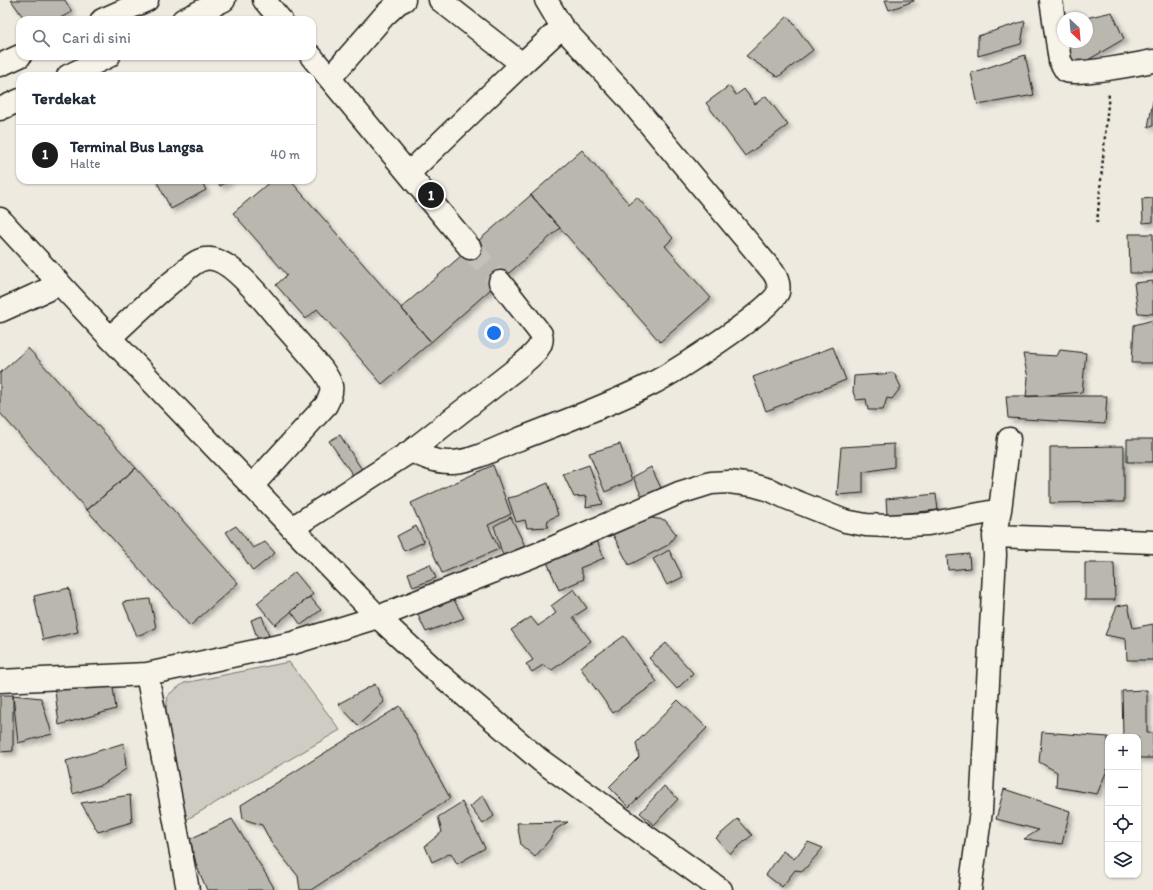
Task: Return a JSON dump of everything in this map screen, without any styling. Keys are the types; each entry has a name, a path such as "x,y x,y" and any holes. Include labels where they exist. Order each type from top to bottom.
{"main road":[{"path":"111,16 147,0"},
{"path":"191,16 224,0"},
{"path":"264,0 277,16"},
{"path":"330,78 384,16 398,3 404,0"},
{"path":"440,0 522,64"},
{"path":"411,452 436,461 452,462 475,457 652,384 742,326 775,298 778,292 778,281 772,272 626,96 562,28 546,0"},
{"path":"1050,0 1060,61 1063,69 1069,72 1074,72 1153,61"},
{"path":"409,173 522,64 562,28"},
{"path":"0,65 16,58"},
{"path":"76,72 101,60"},
{"path":"314,60 470,248"},
{"path":"0,109 16,102"},
{"path":"0,219 110,338 292,528 378,617 437,672 540,760 721,890"},
{"path":"110,338 153,298 186,270 203,259 210,258 221,262 239,275 256,292 322,369 329,379 332,393 326,405 252,486"},
{"path":"292,528 411,452 521,365 540,346 542,342 540,334 500,282"},
{"path":"0,311 60,284"},
{"path":"970,890 981,811 995,555 994,536 1000,510 1008,440"},
{"path":"0,681 147,674 293,643 378,617 543,552 678,493 711,483 730,482 764,488 845,521 866,525 888,526 928,524 1000,510"},
{"path":"994,536 1153,542"},
{"path":"147,674 188,890"}],"path":[{"path":"1097,222 1111,68"}],"shaded area":[{"path":"289,662 340,730 186,820 166,710 168,695 184,683"}],"building":[{"path":"11,0 65,0 72,12 64,16 22,16"},
{"path":"885,0 914,0 914,1 889,10"},
{"path":"1112,12 1124,39 1069,71 1068,48 1093,48 1093,16"},
{"path":"788,16 813,50 778,77 746,56"},
{"path":"1025,21 1021,44 978,56 978,36"},
{"path":"1025,55 1034,95 978,105 971,73"},
{"path":"729,86 736,95 744,89 755,104 766,96 788,125 745,156 706,103"},
{"path":"1153,101 1153,126 1148,127"},
{"path":"582,150 629,204 637,197 673,238 665,246 711,298 660,342 531,195"},
{"path":"158,184 203,184 206,190 171,209"},
{"path":"267,184 293,184 431,342 382,384 317,309 306,319 276,285 287,275 233,213"},
{"path":"531,195 560,228 431,342 401,308"},
{"path":"1153,198 1153,222 1143,223 1142,199"},
{"path":"1129,234 1153,234 1153,273 1130,273"},
{"path":"1153,281 1153,314 1138,313 1134,283"},
{"path":"1153,320 1153,363 1132,363 1134,325"},
{"path":"833,347 846,380 766,411 753,377"},
{"path":"28,348 136,468 87,510 0,413 0,373"},
{"path":"1060,350 1086,353 1082,392 1026,397 1028,378 1023,354 1057,356"},
{"path":"894,373 901,387 892,399 887,398 883,410 868,410 866,399 856,400 853,392 854,376"},
{"path":"1006,396 1107,396 1105,424 1008,418"},
{"path":"340,435 365,474 355,478 329,441"},
{"path":"1127,439 1153,439 1153,462 1127,462"},
{"path":"620,444 632,480 605,492 589,453"},
{"path":"894,444 894,467 863,472 863,493 837,495 841,447"},
{"path":"1124,446 1124,502 1050,503 1050,447"},
{"path":"493,465 511,514 488,525 499,549 442,573 411,503"},
{"path":"589,465 603,504 586,507 587,496 574,497 563,474"},
{"path":"651,467 662,490 642,497 633,477"},
{"path":"136,468 238,583 190,626 87,510"},
{"path":"548,483 558,515 548,520 547,524 549,527 527,528 525,520 516,522 508,498 517,496"},
{"path":"936,494 938,510 887,515 886,499"},
{"path":"639,516 665,520 676,534 668,545 629,565 611,531"},
{"path":"511,517 525,546 505,556 502,553 494,526"},
{"path":"236,526 253,548 265,542 275,553 253,571 226,532"},
{"path":"416,526 424,542 404,551 397,536"},
{"path":"594,533 604,558 580,568 584,579 559,590 544,555"},
{"path":"669,550 683,577 667,585 653,559"},
{"path":"969,554 970,568 948,570 947,556"},
{"path":"1085,563 1114,563 1115,600 1085,600"},
{"path":"430,564 436,578 413,587 408,573"},
{"path":"295,572 313,594 275,625 257,603"},
{"path":"69,588 78,632 43,640 34,596"},
{"path":"574,589 587,608 573,617 591,641 552,670 543,665 532,672 526,664 533,660 511,630 531,617 538,626 556,613 551,606"},
{"path":"449,591 464,618 426,632 414,607"},
{"path":"310,597 321,610 301,625 291,611"},
{"path":"150,599 156,628 137,636 123,602"},
{"path":"1128,604 1133,628 1153,624 1153,660 1127,660 1126,639 1105,635 1117,606"},
{"path":"262,616 269,636 258,640 251,620"},
{"path":"624,636 657,682 613,713 580,667"},
{"path":"666,643 693,673 677,689 649,658"},
{"path":"78,681 81,689 112,681 116,709 59,725 54,682"},
{"path":"375,684 384,702 358,725 338,704"},
{"path":"1147,690 1147,733 1153,733 1153,758 1141,758 1141,734 1123,734 1122,691"},
{"path":"0,695 13,695 13,751 0,752"},
{"path":"13,695 41,698 52,734 18,743"},
{"path":"678,700 707,728 629,807 609,787 639,757 636,743"},
{"path":"400,706 450,798 311,890 300,890 298,876 272,844 262,825 243,819 241,805"},
{"path":"1042,732 1105,737 1105,775 1097,794 1056,787 1057,772 1039,762"},
{"path":"124,743 126,769 103,784 73,794 66,761"},
{"path":"664,786 678,799 654,825 640,813"},
{"path":"1004,789 1070,811 1062,844 1024,839 1039,830 996,819"},
{"path":"130,795 132,822 98,832 81,803"},
{"path":"483,795 494,816 483,824 470,807"},
{"path":"462,802 485,848 457,864 451,853 432,862 425,846 442,832 438,817"},
{"path":"232,819 274,890 207,890 197,867 190,839"},
{"path":"738,819 752,835 730,854 716,838"},
{"path":"568,822 556,829 535,857 521,845 517,823"},
{"path":"808,842 823,848 803,871 795,870 782,887 766,875 783,851 794,859"}],"tunnel":[{"path":"470,248 500,282"}],"place":[{"name":"Terminal Bus Langsa","path":"431,195"}]}
